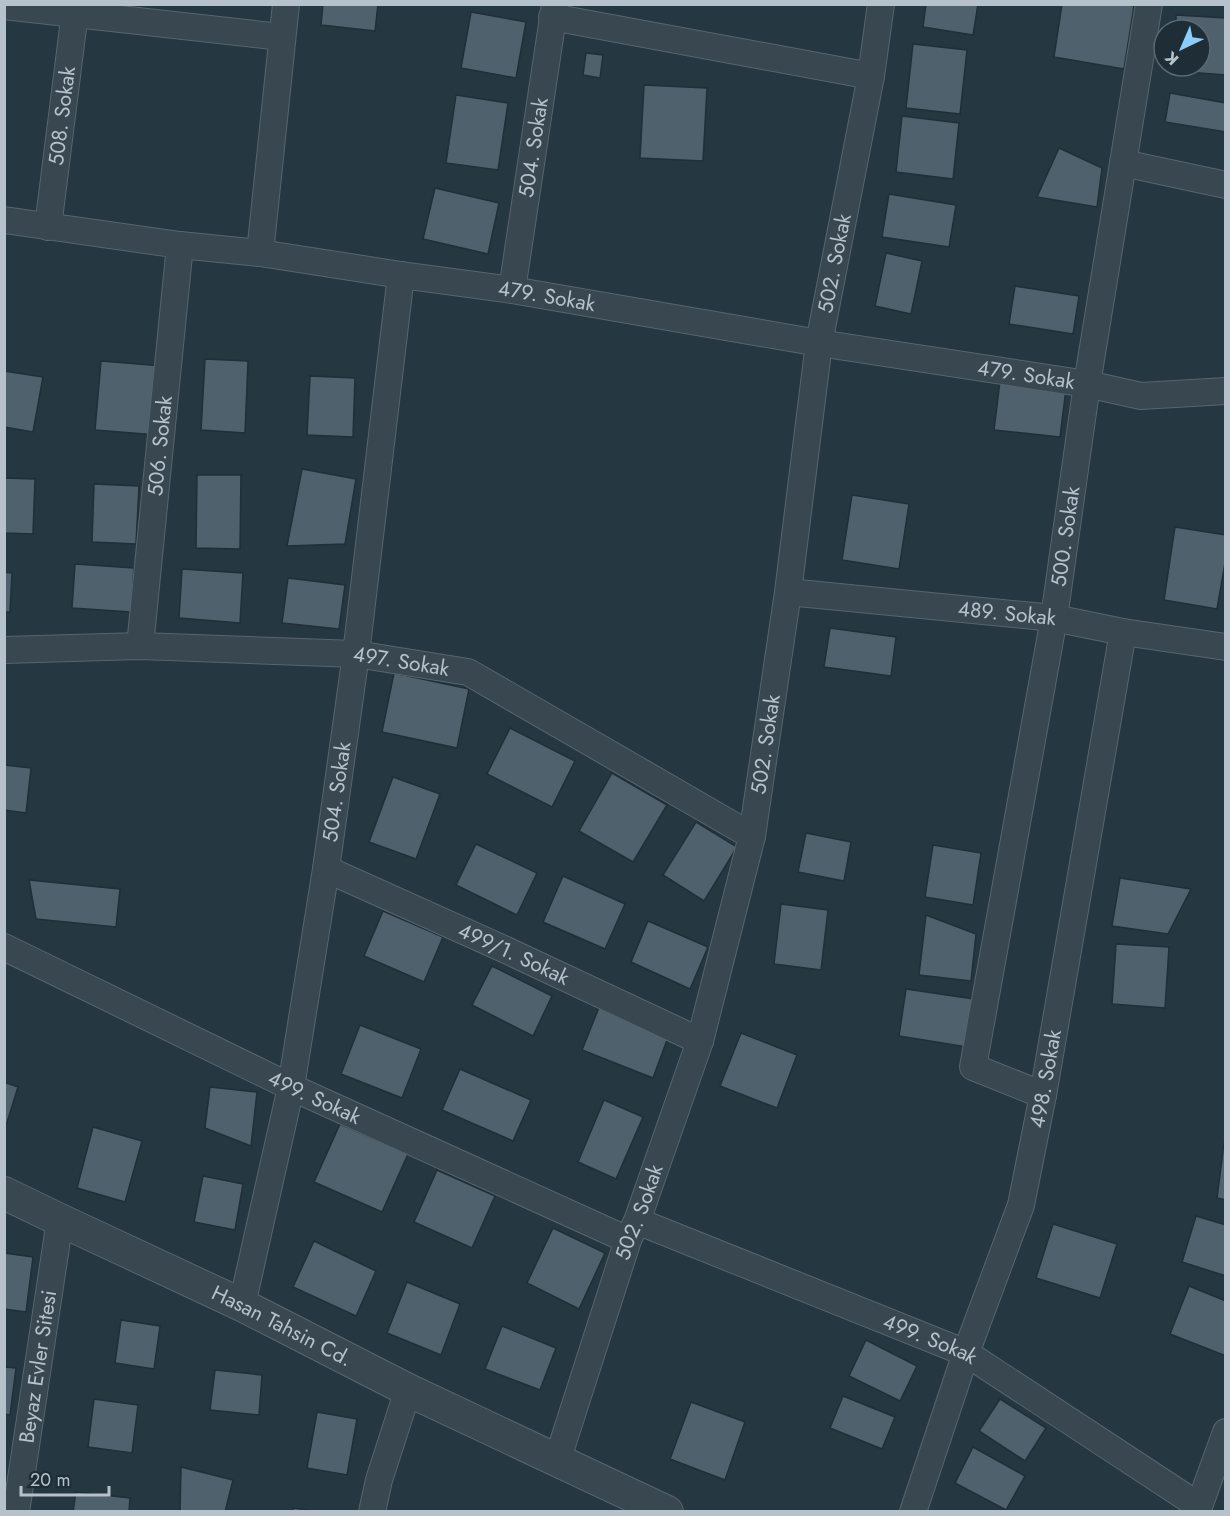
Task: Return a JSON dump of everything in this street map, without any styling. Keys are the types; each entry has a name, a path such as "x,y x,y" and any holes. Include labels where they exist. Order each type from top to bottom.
{"street":[{"path":"260,254 286,4"},
{"name":"502. Sokak","path":"557,1461 632,1230 700,1041 752,836 788,592 819,343 871,76 881,4"},
{"name":"500. Sokak","path":"1043,1095 973,1067 1054,618 1087,384 1149,4"},
{"path":"4,6 76,9 281,37"},
{"name":"508. Sokak","path":"48,226 76,9"},
{"path":"554,11 871,76"},
{"name":"504. Sokak","path":"512,290 554,11"},
{"path":"1123,163 1226,185"},
{"name":"479. Sokak","path":"4,220 512,290 819,343 1087,384 1141,396 1226,390"},
{"name":"506. Sokak","path":"140,646 180,245"},
{"name":"504. Sokak","path":"242,1305 291,1087 326,869 356,654 401,275"},
{"name":"489. Sokak","path":"788,592 1054,618 1123,632 1226,647"},
{"name":"498. Sokak","path":"914,1512 966,1353 1021,1204 1043,1095 1123,632"},
{"name":"497. Sokak","path":"4,650 140,646 356,654 468,672 752,836"},
{"name":"499/1. Sokak","path":"326,869 700,1041"},
{"name":"499. Sokak","path":"4,947 291,1087 632,1230 966,1353 1198,1509"},
{"name":"Hasan Tahsin Cd.","path":"4,1193 242,1305 408,1390 667,1512"},
{"name":"Beyaz Evler Sitesi","path":"16,1512 60,1221"},
{"path":"372,1512 379,1480 408,1390"},
{"path":"1198,1509 1226,1432"}],"building":[{"path":"323,4 378,4 375,31 321,25"},
{"path":"926,4 978,4 973,35 923,27"},
{"path":"1062,4 1134,6 1124,69 1054,57"},
{"path":"471,12 526,22 516,78 461,68"},
{"path":"1176,15 1226,18 1226,75 1212,74 1212,18 1176,18"},
{"path":"913,44 967,50 960,114 906,108"},
{"path":"586,53 603,55 600,78 583,75"},
{"path":"644,85 707,88 703,161 640,158"},
{"path":"1170,93 1226,103 1226,132 1165,122"},
{"path":"456,95 508,103 498,170 446,163"},
{"path":"902,116 959,123 953,179 896,172"},
{"path":"1059,148 1102,168 1097,207 1037,197"},
{"path":"435,188 499,203 488,254 423,239"},
{"path":"889,194 956,205 949,247 882,237"},
{"path":"886,253 922,261 911,314 875,306"},
{"path":"1015,286 1079,296 1073,334 1009,324"},
{"path":"205,359 248,361 245,433 201,430"},
{"path":"101,361 163,366 157,435 95,430"},
{"path":"4,371 43,377 33,432 4,427"},
{"path":"310,376 355,378 353,437 307,435"},
{"path":"1000,381 1066,389 1060,437 994,430"},
{"path":"302,469 356,479 345,544 287,546"},
{"path":"197,475 241,475 240,549 196,548"},
{"path":"4,478 35,479 33,534 4,533"},
{"path":"94,484 139,486 136,544 92,542"},
{"path":"852,495 909,504 899,569 842,560"},
{"path":"1175,527 1226,535 1226,557 1217,609 1164,600"},
{"path":"75,564 134,568 131,612 72,608"},
{"path":"182,569 243,573 240,623 179,618"},
{"path":"4,572 12,573 10,612 4,612"},
{"path":"288,578 345,585 339,629 282,623"},
{"path":"830,628 896,637 891,676 824,667"},
{"path":"394,673 469,689 457,748 382,732"},
{"path":"510,728 575,761 552,807 487,774"},
{"path":"4,765 31,768 26,813 4,810"},
{"path":"612,773 667,805 633,862 579,831"},
{"path":"393,777 440,794 416,859 369,842"},
{"path":"696,822 737,847 704,901 663,875"},
{"path":"806,833 851,842 844,881 798,872"},
{"path":"476,844 537,873 517,915 456,885"},
{"path":"933,845 981,853 973,905 925,897"},
{"path":"563,876 625,904 605,949 543,922"},
{"path":"1120,878 1191,889 1168,934 1112,926"},
{"path":"29,880 120,889 116,927 36,919"},
{"path":"781,904 828,910 821,970 774,964"},
{"path":"383,911 443,937 424,982 364,956"},
{"path":"926,915 976,934 971,981 919,975"},
{"path":"648,921 708,947 690,989 631,962"},
{"path":"1116,944 1169,947 1165,1008 1112,1004"},
{"path":"492,966 552,996 533,1036 472,1005"},
{"path":"906,989 974,999 967,1047 899,1036"},
{"path":"600,1005 670,1032 653,1078 582,1050"},
{"path":"360,1025 421,1049 402,1098 341,1074"},
{"path":"741,1033 797,1055 777,1108 720,1086"},
{"path":"460,1069 531,1100 513,1141 442,1110"},
{"path":"4,1082 18,1087 4,1132"},
{"path":"210,1087 257,1092 251,1146 205,1128"},
{"path":"604,1100 643,1117 616,1179 578,1162"},
{"path":"340,1124 408,1154 382,1212 314,1182"},
{"path":"93,1127 142,1141 125,1202 77,1188"},
{"path":"1224,1143 1226,1143 1226,1200 1217,1198"},
{"path":"437,1170 495,1196 472,1248 414,1222"},
{"path":"203,1176 243,1184 235,1230 194,1222"},
{"path":"1196,1216 1226,1225 1226,1276 1182,1262"},
{"path":"1053,1224 1117,1244 1100,1298 1036,1278"},
{"path":"553,1228 605,1253 579,1309 527,1283"},
{"path":"314,1241 376,1271 356,1316 293,1287"},
{"path":"4,1253 33,1257 26,1312 4,1309"},
{"path":"407,1282 460,1304 441,1355 387,1333"},
{"path":"1189,1286 1226,1301 1226,1356 1170,1334"},
{"path":"121,1320 160,1326 154,1369 115,1363"},
{"path":"502,1326 556,1348 540,1390 485,1369"},
{"path":"866,1340 917,1366 900,1401 849,1376"},
{"path":"4,1367 16,1368 10,1415 4,1414"},
{"path":"215,1370 262,1375 259,1415 210,1410"},
{"path":"843,1396 895,1417 882,1449 830,1428"},
{"path":"94,1399 138,1405 132,1453 88,1447"},
{"path":"1000,1399 1046,1428 1025,1461 979,1431"},
{"path":"691,1402 745,1422 725,1480 670,1459"},
{"path":"317,1412 357,1419 347,1475 307,1468"},
{"path":"973,1447 1025,1476 1006,1510 955,1483"},
{"path":"181,1467 233,1480 225,1512 180,1512"},
{"path":"76,1492 130,1498 129,1512 73,1512"},
{"path":"293,1508 321,1512 293,1512"}]}
